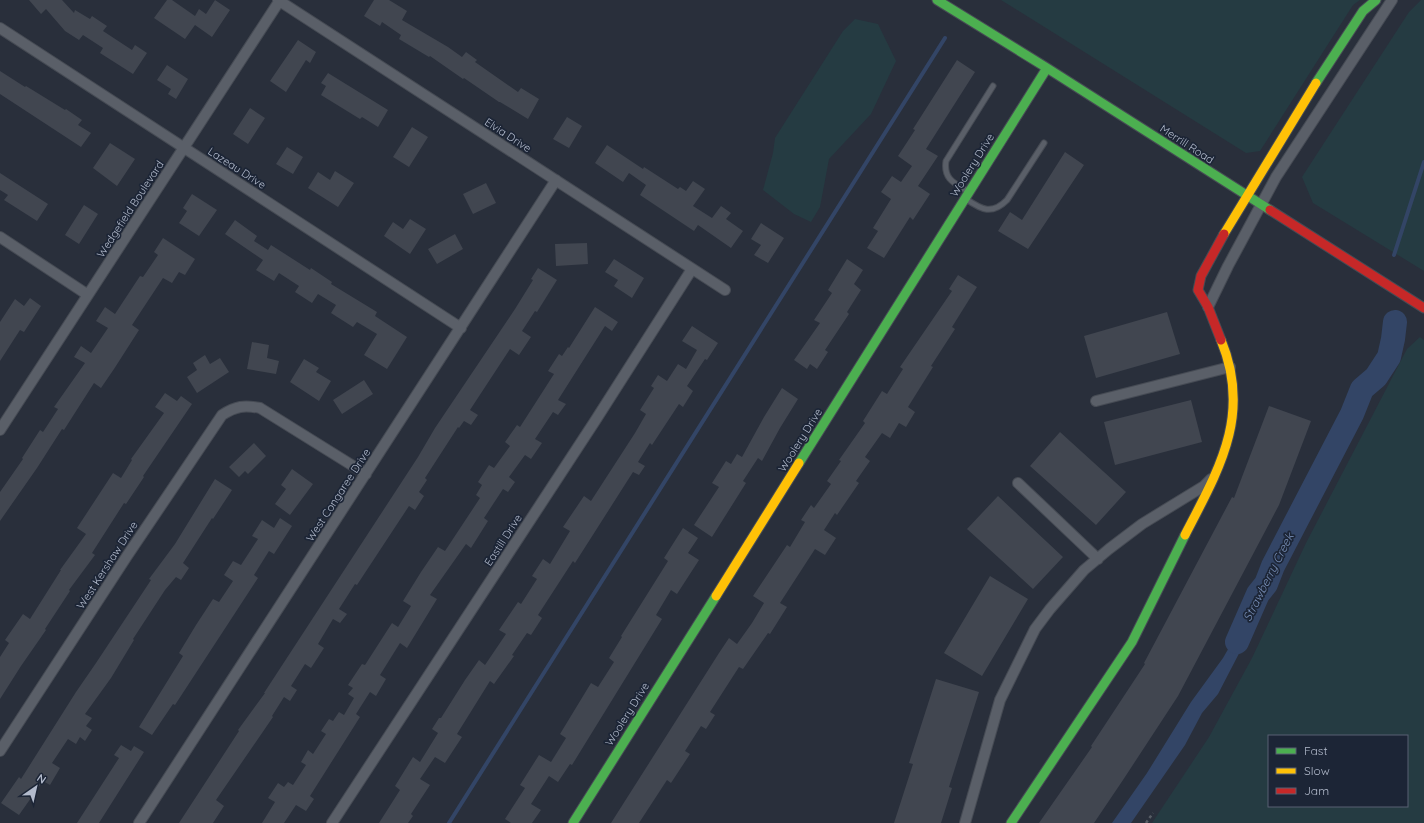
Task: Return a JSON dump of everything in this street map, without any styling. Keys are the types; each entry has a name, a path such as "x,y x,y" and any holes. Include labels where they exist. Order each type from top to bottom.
{"street":[{"name":"Wedgefield Boulevard","path":"0,430 279,0"},
{"name":"Elvia Drive","path":"279,0 725,290"},
{"name":"Merrill Road","path":"937,0 1047,68 1424,308"},
{"path":"1011,823 1132,642 1219,468 1232,424 1234,388 1227,354 1208,307 1198,290 1202,276 1210,258 1313,88 1363,11 1376,0"},
{"path":"1208,307 1228,266 1276,177 1392,0"},
{"name":"Lazeau Drive","path":"0,28 461,328"},
{"name":"Woolery Drive","path":"573,823 1047,68"},
{"name":"West Congaree Drive","path":"139,823 556,180"},
{"path":"0,237 88,295"},
{"name":"Eastill Drive","path":"332,823 595,421 692,269"},
{"path":"1096,401 1230,366"},
{"name":"West Kershaw Drive","path":"0,751 127,556 222,415 232,409 246,405 260,408 366,474"},
{"path":"965,823 1000,700 1035,629 1050,609 1084,570 1098,558 1142,524 1204,486 1216,474"},
{"path":"1018,483 1098,558"}],"lane":[{"path":"992,86 946,162 946,174 950,181 981,208 991,210 1001,206 1007,200 1044,143"}],"path":[{"path":"1146,823 1153,813"}],"shaded area":[{"path":"1001,0 1360,0 1353,5 1260,151 1246,153"},
{"path":"1421,0 1424,0 1424,271 1313,203 1302,177 1409,12"},
{"path":"855,19 878,24 896,61 871,114 829,159 820,207 811,222 794,214 763,190 773,153 775,138 843,31"},
{"path":"1420,337 1424,340 1424,823 1152,823 1209,737 1252,658 1306,543 1407,349"}],"water":[{"path":"1250,613 1251,626 1246,640 1218,694 1202,713 1185,745 1131,823 1112,823 1147,773 1191,702 1223,658 1245,617"}],"building":[{"path":"29,0 62,0 74,13 75,10 90,19 92,16 107,26 103,31 132,50 135,45 147,53 133,74 100,53 103,48 83,35 79,40 65,31 46,9 41,14"},
{"path":"167,0 172,0 195,16 199,9 206,14 215,0 230,10 212,37 195,25 185,39 154,18"},
{"path":"374,0 389,0 407,11 402,20 462,57 466,52 477,60 475,62 518,92 521,88 539,99 528,119 499,102 464,78 463,79 430,56 429,57 399,39 401,35 382,22 380,26 364,16"},
{"path":"298,40 316,52 310,63 306,60 286,92 270,81"},
{"path":"957,60 975,72 926,149 938,156 918,186 930,194 913,220 910,217 884,258 867,248 878,231 873,228 891,199 881,192 892,176 901,182 912,166 898,156 915,130 913,129"},
{"path":"167,65 188,79 176,99 168,94 171,89 157,80"},
{"path":"0,71 25,87 26,86 65,110 66,109 82,120 78,125 91,133 81,147 0,94"},
{"path":"328,73 388,110 378,127 362,117 360,119 321,95 326,86 321,83"},
{"path":"250,108 265,118 248,144 233,134"},
{"path":"567,117 582,126 569,148 553,139"},
{"path":"412,127 428,137 409,167 393,157"},
{"path":"110,143 135,159 117,186 93,168"},
{"path":"607,145 643,169 644,167 678,189 680,187 686,191 693,181 705,189 693,206 712,218 721,206 731,213 726,219 743,231 731,248 698,225 694,231 640,195 646,185 629,173 623,182 595,163"},
{"path":"287,147 303,157 293,174 276,164"},
{"path":"1065,152 1084,165 1028,249 998,231 1010,212 1022,220"},
{"path":"335,171 354,183 338,207 308,188 318,172 330,180"},
{"path":"0,173 48,204 37,221 4,200 8,195 0,190"},
{"path":"486,183 496,203 473,214 463,194"},
{"path":"192,194 217,210 199,236 179,223 187,211 183,208"},
{"path":"84,205 98,214 79,244 65,235"},
{"path":"410,219 426,229 410,254 384,236 393,222 403,229"},
{"path":"235,220 257,236 254,241 268,250 271,245 310,270 311,268 332,282 331,284 377,312 375,316 407,337 387,369 364,355 377,334 357,322 353,327 331,313 336,305 318,294 312,303 295,292 299,286 279,273 274,281 256,270 263,260 225,234"},
{"path":"761,223 784,238 768,263 754,255 761,245 751,239"},
{"path":"455,234 463,249 437,264 428,249"},
{"path":"163,238 195,259 185,275 179,272 172,283 163,278 132,325 139,330 114,369 101,388 94,383 64,430 62,429 0,521 0,492 23,459 22,458 40,430 43,432 58,409 54,407 85,363 74,357 81,346 91,353 108,328 96,321 105,307 115,314 140,276 143,277 158,255 154,252"},
{"path":"587,243 588,264 556,266 555,244"},
{"path":"614,259 644,278 632,298 614,286 618,280 605,272"},
{"path":"847,259 863,270 854,284 861,290 847,312 849,314 825,350 828,352 817,369 810,364 807,369 794,360 820,323 814,320 832,293 828,290"},
{"path":"538,268 557,280 537,312 535,311 522,331 531,337 519,355 510,349 470,410 478,415 471,425 464,421 459,428 458,427 425,478 427,480 419,492 424,496 415,510 409,506 357,585 355,584 339,609 347,614 340,623 333,619 318,644 324,648 311,668 305,664 291,686 297,690 290,701 284,697 272,716 273,717 216,800 224,806 213,823 179,823 239,731 238,730 265,693 418,457 435,428 515,309 533,280 531,279"},
{"path":"958,275 977,287 952,327 955,329 931,366 933,367 908,407 915,412 906,427 899,423 890,438 882,433 865,457 870,461 856,481 859,483 837,515 835,513 824,530 836,538 825,555 815,549 780,603 787,607 770,634 768,633 743,669 739,667 710,712 715,715 706,729 701,726 685,751 690,754 671,783 667,780 639,823 611,823 729,638 737,644 752,623 764,603 753,596 787,545 790,547 805,522 801,520 811,505 814,508 831,484 827,481 841,461 839,460 865,423 863,421 882,391 887,394 903,369 900,367 952,291 949,289"},
{"path":"30,298 41,306 24,332 20,330 0,361 0,322 15,299 24,306"},
{"path":"595,307 618,322 612,331 605,326 558,400 566,404 558,415 553,412 535,439 542,443 531,459 525,455 509,477 515,482 508,492 503,489 484,518 488,521 471,548 466,544 430,595 437,599 407,648 400,643 380,675 386,679 376,696 370,692 356,714 360,717 310,796 314,799 306,811 296,805 284,823 262,823 275,802 268,798 278,783 284,787 288,782 293,785 306,765 301,762 308,750 313,754 326,734 321,731 329,719 333,721 339,712 344,715 354,698 348,694 353,688 348,685 362,664 365,665 392,623 398,627 411,606 403,601 438,547 445,551 480,498 476,495 482,485 478,482 489,465 494,468 510,446 505,442 517,425 520,427 554,374 548,371 559,354 562,356 568,347 569,348"},
{"path":"1167,312 1180,354 1096,378 1084,336"},
{"path":"692,326 718,343 687,386 693,391 683,407 679,404 652,445 650,443 638,462 645,466 639,475 633,472 575,563 573,561 538,615 542,618 531,635 527,633 512,655 514,656 494,684 490,681 457,734 462,737 445,763 435,757 420,779 430,785 411,814 413,816 408,823 379,823 400,790 395,786 413,757 420,762 438,733 432,729 439,718 441,718 479,660 485,665 506,634 499,630 518,602 521,604 537,579 532,576 543,559 550,564 570,531 563,527 584,496 591,501 635,433 646,414 640,410 654,388 651,386 658,375 667,381 678,364 686,369 697,350 682,341"},
{"path":"252,342 269,345 267,358 279,361 276,374 247,369"},
{"path":"205,355 210,364 220,358 229,372 197,393 187,377 197,370 193,363"},
{"path":"304,359 319,368 316,372 331,381 319,401 290,382"},
{"path":"364,380 373,394 342,414 333,400"},
{"path":"782,388 798,399 762,461 758,458 743,481 746,483 712,537 694,525 719,487 712,483 726,461 731,464 737,454 742,457"},
{"path":"165,393 177,401 181,396 192,404 143,476 144,477 126,504 124,503 92,553 95,555 69,590 70,591 45,629 46,630 0,699 0,657 9,643 5,640 23,614 30,619 60,570 86,534 77,528 113,473 121,478 132,460 131,459 164,413 155,407"},
{"path":"1191,400 1202,442 1115,465 1104,422"},
{"path":"1269,406 1311,421 1279,505 1178,696 1094,823 1039,823 1092,747 1091,746 1145,664 1144,663 1232,497 1234,498"},
{"path":"1060,432 1126,492 1096,525 1030,466"},
{"path":"254,443 266,456 248,474 245,471 239,477 229,467"},
{"path":"292,469 313,484 290,515 275,504 286,489 281,485"},
{"path":"215,479 232,490 183,563 189,568 181,580 176,577 165,590 133,639 134,640 111,678 85,714 92,718 86,726 92,730 85,741 80,737 76,744 68,739 52,763 60,768 50,785 43,781 19,815 1,803 19,777 21,779 76,692 151,580 149,579 175,544"},
{"path":"998,496 1063,557 1033,589 967,529"},
{"path":"280,518 292,526 274,554 269,551 254,575 258,578 175,705 173,704 152,735 139,727 183,656 179,653 196,625 213,599 219,602 233,581 224,575 233,561 241,565 258,539 252,536 262,520 274,528"},
{"path":"683,528 698,538 688,553 699,560 677,594 671,590 656,615 662,619 572,765 570,764 558,782 549,776 531,804 541,810 532,823 511,823 505,819 525,788 520,785 539,755 551,762 566,738 560,734 591,683 598,687 614,662 609,658 668,561 664,558"},
{"path":"990,576 1028,599 982,676 944,653"},
{"path":"936,679 979,692 949,787 952,788 941,823 894,823 913,764 909,763"},
{"path":"121,745 131,751 134,746 144,752 99,823 77,823 119,758 114,755"}],"waterway":[{"path":"449,823 945,38"},
{"name":"Strawberry Creek","path":"1394,255 1424,162"},
{"name":"Strawberry Creek","path":"1237,642 1258,594 1266,584 1273,566 1352,414 1362,389 1376,377 1389,357 1395,322"}],"traffic: fast":[{"path":"937,0 1270,210"},
{"path":"1316,83 1363,11 1376,0"},
{"path":"799,463 1047,68"},
{"path":"1011,823 1132,642 1185,535"},
{"path":"573,823 716,596"}],"traffic: slow":[{"path":"1224,234 1316,83"},
{"path":"1185,535 1220,464 1232,417 1233,393 1230,367 1221,340"},
{"path":"716,596 799,463"}],"traffic: jam":[{"path":"1270,210 1424,308"},
{"path":"1221,340 1208,307 1198,290 1201,276 1224,234"}]}
